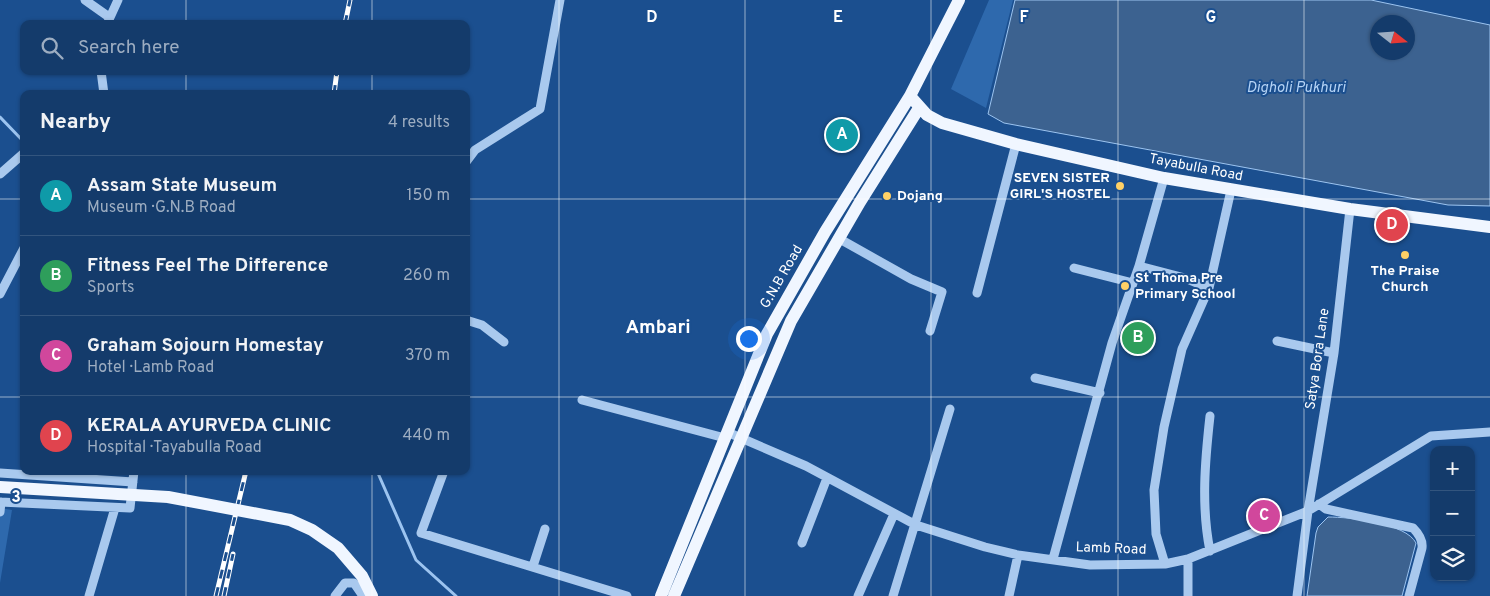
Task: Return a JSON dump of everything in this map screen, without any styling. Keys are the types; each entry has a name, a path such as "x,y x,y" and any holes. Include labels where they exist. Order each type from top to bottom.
{"main road":[{"name":"G.N.B Road","path":"661,596 767,334 825,232 910,96 958,0"},
{"name":"Tayabulla Road","path":"910,96 920,108 942,123 1016,144 1164,178 1350,209 1490,227"},
{"path":"674,596 792,320 838,238 920,108"},
{"path":"0,487 168,497 290,520 312,530 338,548 362,576 372,596"}],"street":[{"path":"85,0 107,20"},
{"path":"108,20 118,0"},
{"path":"470,157 475,150 540,109 560,0"},
{"path":"102,75 103,90"},
{"path":"977,294 1016,144"},
{"path":"0,174 20,156"},
{"path":"1053,559 1100,393 1112,343 1139,266 1164,178"},
{"path":"1165,564 1156,534 1154,490 1164,427 1182,349 1209,288 1231,190"},
{"name":"Satya Bora Lane","path":"1297,596 1308,511 1334,353 1350,209"},
{"path":"838,238 911,279 942,292 930,331"},
{"path":"0,294 20,256"},
{"path":"1139,266 1185,278 1209,288"},
{"path":"1074,268 1133,283"},
{"path":"470,321 482,325 504,342"},
{"path":"1277,340 1334,353"},
{"path":"1035,378 1100,393"},
{"name":"Lamb Road","path":"582,400 726,435 742,437 827,478 916,525 985,548 1018,555 1090,565 1165,564 1188,559 1308,511 1432,436 1490,432"},
{"path":"893,596 950,409"},
{"path":"1210,416 1204,472 1206,528 1210,551"},
{"path":"0,473 20,473"},
{"path":"56,475 133,482"},
{"path":"0,512 1,502 130,508 134,475"},
{"path":"443,475 421,533 627,596"},
{"path":"802,544 827,478"},
{"path":"1319,504 1326,509 1413,528 1419,534 1423,542 1422,548 1408,596"},
{"path":"89,596 115,508"},
{"path":"858,596 894,514"},
{"path":"533,566 545,529"},
{"path":"1009,596 1018,555"},
{"path":"1188,559 1188,596"},
{"path":"335,596 345,583 354,583 363,596"}],"shaded area":[{"path":"989,0 1013,0 986,108 951,89"},
{"path":"0,508 12,510 0,583"}],"water":[{"name":"Digholi Pukhuri","path":"1015,0 1371,0 1490,25 1490,206 1448,205 1004,123 988,114"},
{"path":"1328,517 1376,522 1401,530 1410,536 1416,543 1402,596 1307,596 1316,533 1318,527"}],"waterway":[{"path":"0,117 20,138"},
{"path":"379,475 416,560 456,596"}],"railway":[{"path":"346,20 350,0"},
{"path":"335,90 336,75"},
{"path":"216,596 245,475"},
{"path":"224,596 233,554"}],"place":[{"name":"Assam State Museum","path":"842,135"},
{"name":"SEVEN SISTER GIRL'S HOSTEL","path":"1120,186"},
{"name":"Dojang","path":"887,196"},
{"name":"KERALA AYURVEDA CLINIC","path":"1392,225"},
{"name":"The Praise Church","path":"1405,255"},
{"name":"St Thoma Pre Primary School","path":"1125,286"},
{"name":"Fitness Feel The Difference","path":"1138,338"},
{"name":"Graham Sojourn Homestay","path":"1264,516"}],"district":[{"name":"Ambari","path":"658,328"}]}
